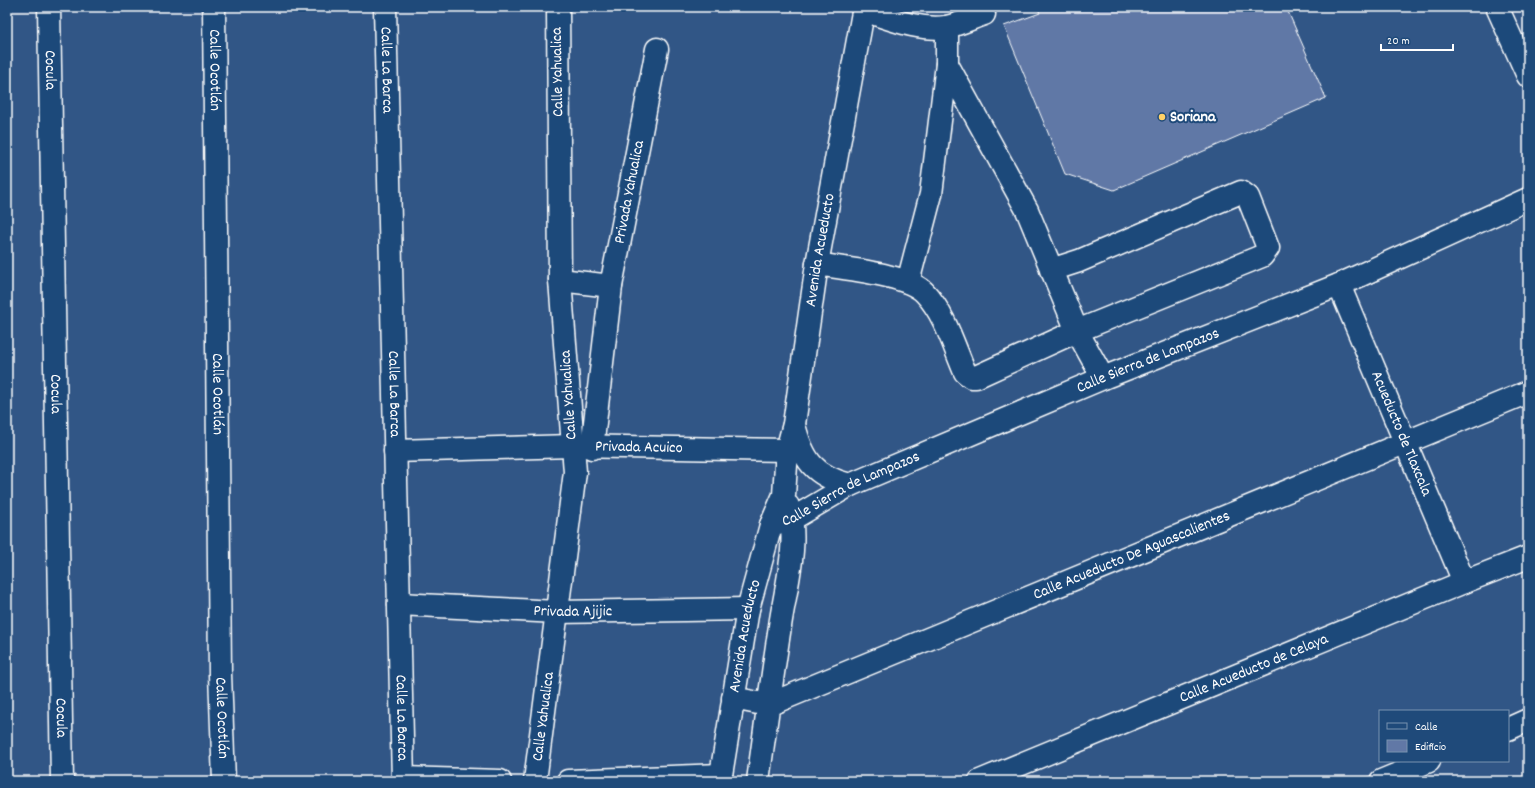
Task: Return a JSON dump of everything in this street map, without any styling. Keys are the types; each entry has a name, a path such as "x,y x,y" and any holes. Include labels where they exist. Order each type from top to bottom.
{"street":[{"name":"Cocula","path":"49,7 62,781"},
{"name":"Calle Ocotlán","path":"214,7 220,674 224,781"},
{"name":"Calle La Barca","path":"385,7 403,779"},
{"name":"Calle Yahualica","path":"534,781 574,493 575,472 582,447 560,280 558,7"},
{"path":"1497,7 1528,76"},
{"path":"863,8 920,27 935,28 947,27 984,14"},
{"name":"Avenida Acueducto","path":"720,778 748,609 771,525 784,495 787,450 794,424 818,264 863,8"},
{"path":"908,282 932,194 947,64 947,27"},
{"name":"Privada Yahualica","path":"582,447 611,286 658,49"},
{"path":"947,64 1027,210 1076,331 1103,378"},
{"path":"818,264 908,282 925,292 933,303 965,372 971,377 976,377 1076,331 1262,256 1268,248 1248,197 1241,192 1079,262 1051,270"},
{"name":"Calle Sierra de Lampazos","path":"771,525 792,519 850,486 1103,378 1339,285 1528,199"},
{"path":"560,280 611,286"},
{"name":"Acueducto de Tlaxcala","path":"1339,285 1464,582"},
{"name":"Calle Acueducto De Aguascalientes","path":"768,704 1528,392"},
{"path":"794,424 798,443 809,462 818,472 834,481 850,486"},
{"name":"Privada Acuico","path":"395,451 582,447 787,450"},
{"name":"Avenida Acueducto","path":"758,781 781,616 789,582 792,519 784,495"},
{"name":"Calle Acueducto de Celaya","path":"980,781 1528,557"},
{"name":"Privada Ajijic","path":"399,604 557,612 748,609"},
{"path":"733,698 768,704"},
{"path":"1509,729 1528,720"},
{"path":"1381,781 1427,762"},
{"path":"568,781 720,778"},
{"path":"403,779 500,781"}],"building":[{"name":"Soriana","path":"1037,7 1286,7 1326,98 1114,190 1065,174 1004,26 1040,13"}],"place":[{"name":"Soriana","path":"1162,117"}]}
